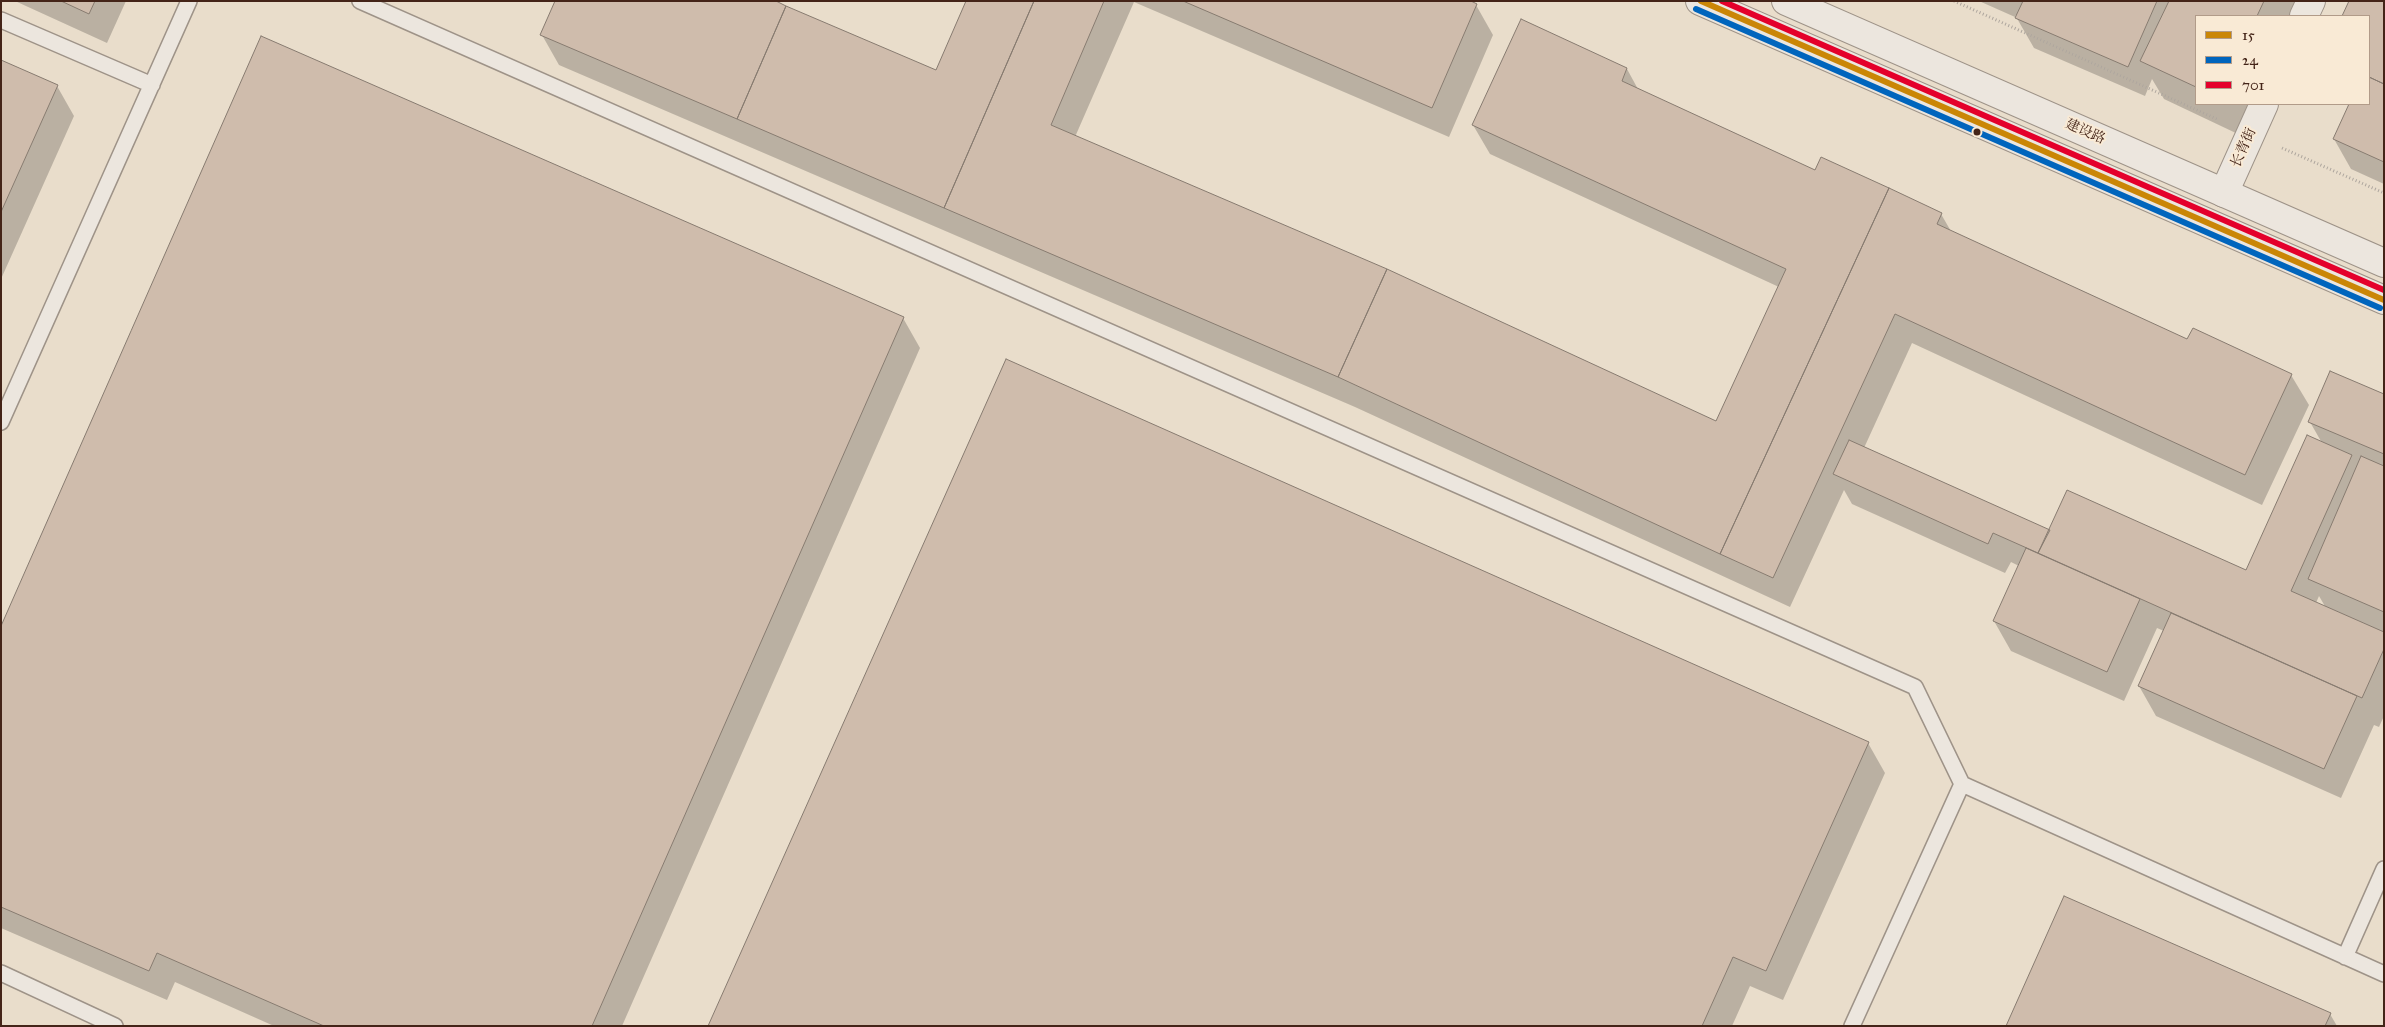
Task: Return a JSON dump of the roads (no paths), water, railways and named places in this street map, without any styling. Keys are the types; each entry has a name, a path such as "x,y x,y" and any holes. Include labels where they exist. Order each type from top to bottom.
{"street":[{"path":"1700,1 2384,300"},
{"name":"建设路","path":"1786,1 2384,263"},
{"path":"2304,15 2311,1"},
{"name":"长青街","path":"2224,193 2264,105"}],"lane":[{"path":"1,422 189,1"},
{"path":"360,1 1915,688 1962,784 2384,974"},
{"path":"1,20 152,85"},
{"path":"1852,1026 1962,784"},
{"path":"2345,957 2384,869"},
{"path":"1,973 115,1026"}]}
